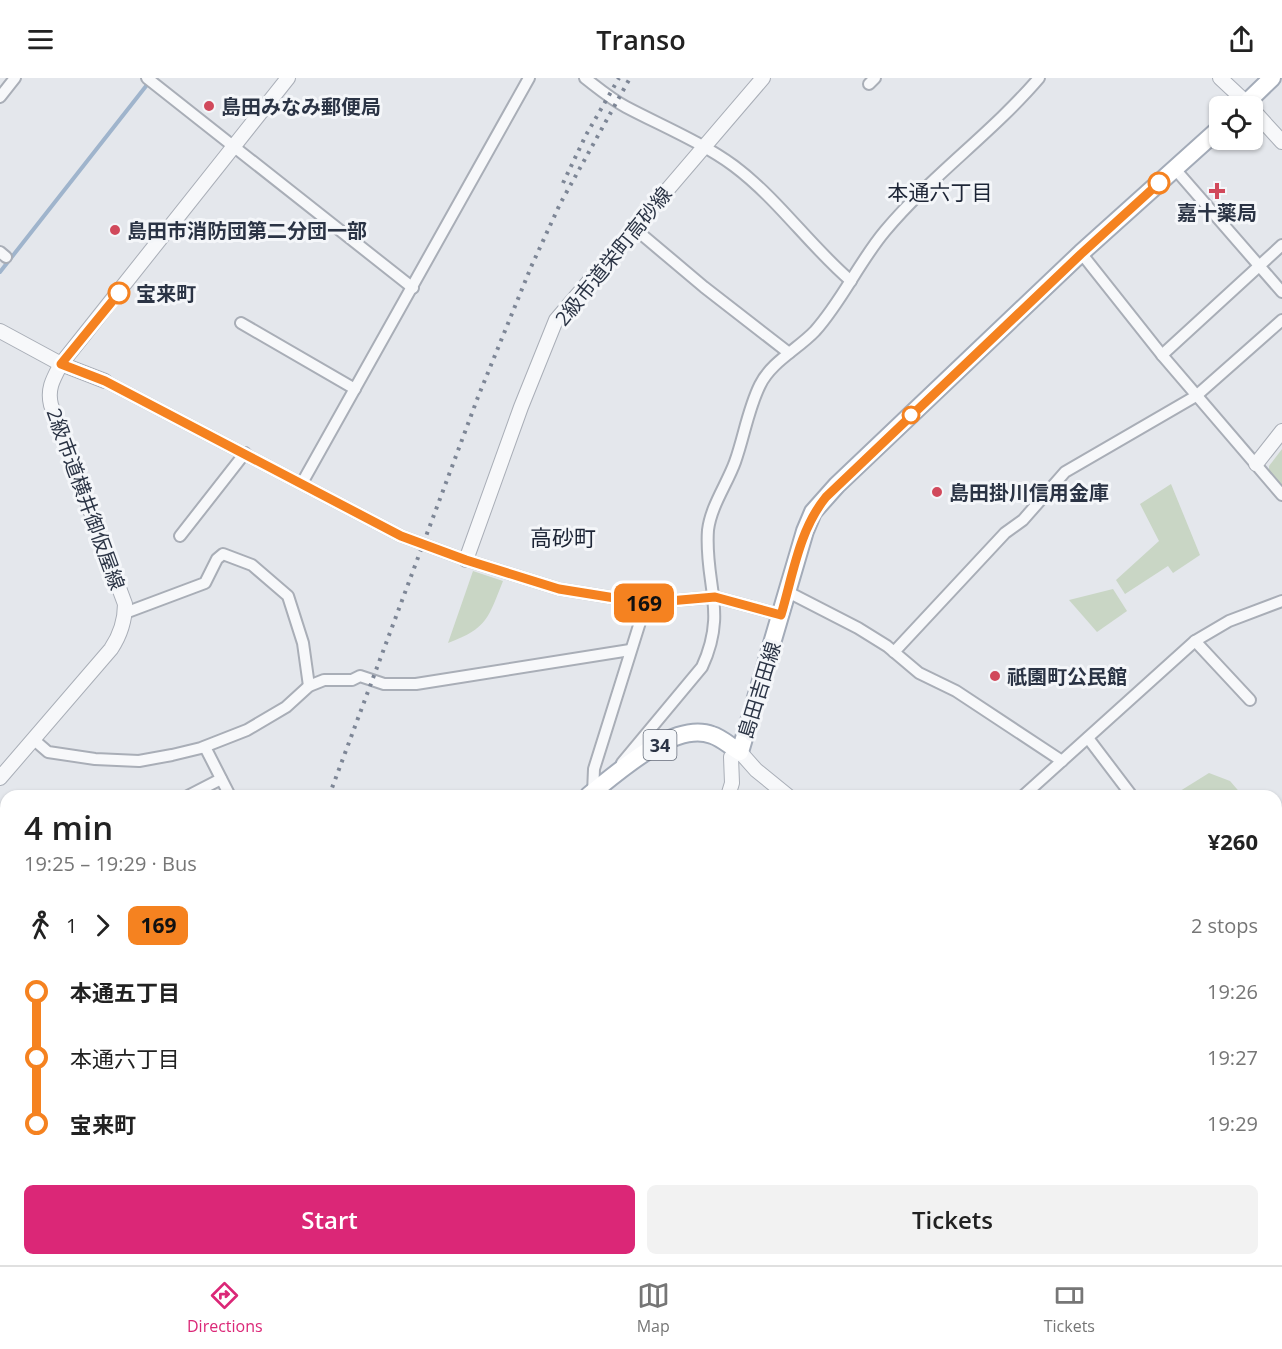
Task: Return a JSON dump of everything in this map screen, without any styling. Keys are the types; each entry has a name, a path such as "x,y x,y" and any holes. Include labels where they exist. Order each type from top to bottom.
{"main road":[{"path":"1257,96 1272,78"},
{"name":"島田吉田線","path":"597,790 615,775 675,735 693,732 712,734 740,752 805,531 813,512 1081,254 1209,138"}],"street":[{"path":"0,97 15,78"},
{"path":"147,78 413,288"},
{"name":"2級市道横井御仮屋線","path":"0,777 111,649 119,638 125,613 124,604 48,394 61,364 288,78"},
{"path":"302,483 529,78"},
{"path":"585,78 624,106 704,147 731,164 767,194 806,238 851,281"},
{"name":"2級市道栄町高砂線","path":"466,560 521,407 556,320 763,78"},
{"path":"615,775 622,762 702,667 714,633 715,597 708,543 709,526 735,462 760,383 815,331 883,232 948,166 1009,113 1039,78"},
{"path":"1220,78 1238,96"},
{"path":"1263,122 1282,142"},
{"path":"1175,169 1282,292"},
{"path":"634,228 789,354"},
{"path":"1162,355 1282,245"},
{"path":"1081,254 1196,396 1282,495"},
{"path":"894,652 1005,533 1023,520 1065,472 1196,396 1282,320"},
{"path":"242,322 355,389"},
{"path":"0,332 61,364 105,381 401,536 466,560 559,589 646,603 715,597 781,615"},
{"path":"1256,464 1282,431"},
{"path":"180,536 245,453"},
{"path":"125,613 205,583 217,559 223,554 252,565 288,596 303,643 309,686"},
{"path":"788,592 858,628 894,652 919,673 957,691 1062,761"},
{"path":"1035,790 1062,761 1195,641 1229,621 1282,601"},
{"path":"592,790 594,769 646,603"},
{"path":"1195,641 1250,700"},
{"path":"33,739 48,752 118,760 139,760 205,747 248,729 286,707 309,686 324,680 352,680 360,676 384,684 416,684 630,650"},
{"path":"1088,738 1127,790"},
{"path":"205,747 227,790"},
{"path":"730,790 732,783 731,757 740,752 756,771 780,790"},
{"path":"200,790 221,779"}],"green space":[{"path":"1282,449 1282,486 1269,473 1269,466"},
{"path":"1171,484 1200,555 1173,573 1168,566 1125,594 1116,580 1159,541 1140,504"},
{"path":"473,571 503,581 490,613 479,627 448,643"},
{"path":"1113,589 1127,611 1097,632 1069,600"},
{"path":"1209,773 1230,781 1238,790 1182,790"}],"waterway":[{"path":"0,272 150,81"}],"railway":[{"path":"563,183 586,135 619,78"},
{"path":"331,790 478,397 531,267 560,204 630,78"}],"bus line":[{"name":"169","path":"119,293 61,364 105,381 401,536 466,560 559,589 646,603 715,597 781,615 805,531 813,512 826,497 1081,254 1159,183"}],"place":[{"name":"島田みなみ郵便局","path":"209,106"},
{"name":"嘉十薬局","path":"1217,191"},
{"name":"島田市消防団第二分団一部","path":"115,230"},
{"name":"宝来町","path":"119,293"},
{"name":"島田掛川信用金庫","path":"937,492"},
{"name":"祇園町公民館","path":"995,676"}],"district":[{"name":"本通六丁目","path":"940,192"},
{"name":"高砂町","path":"563,537"}]}
